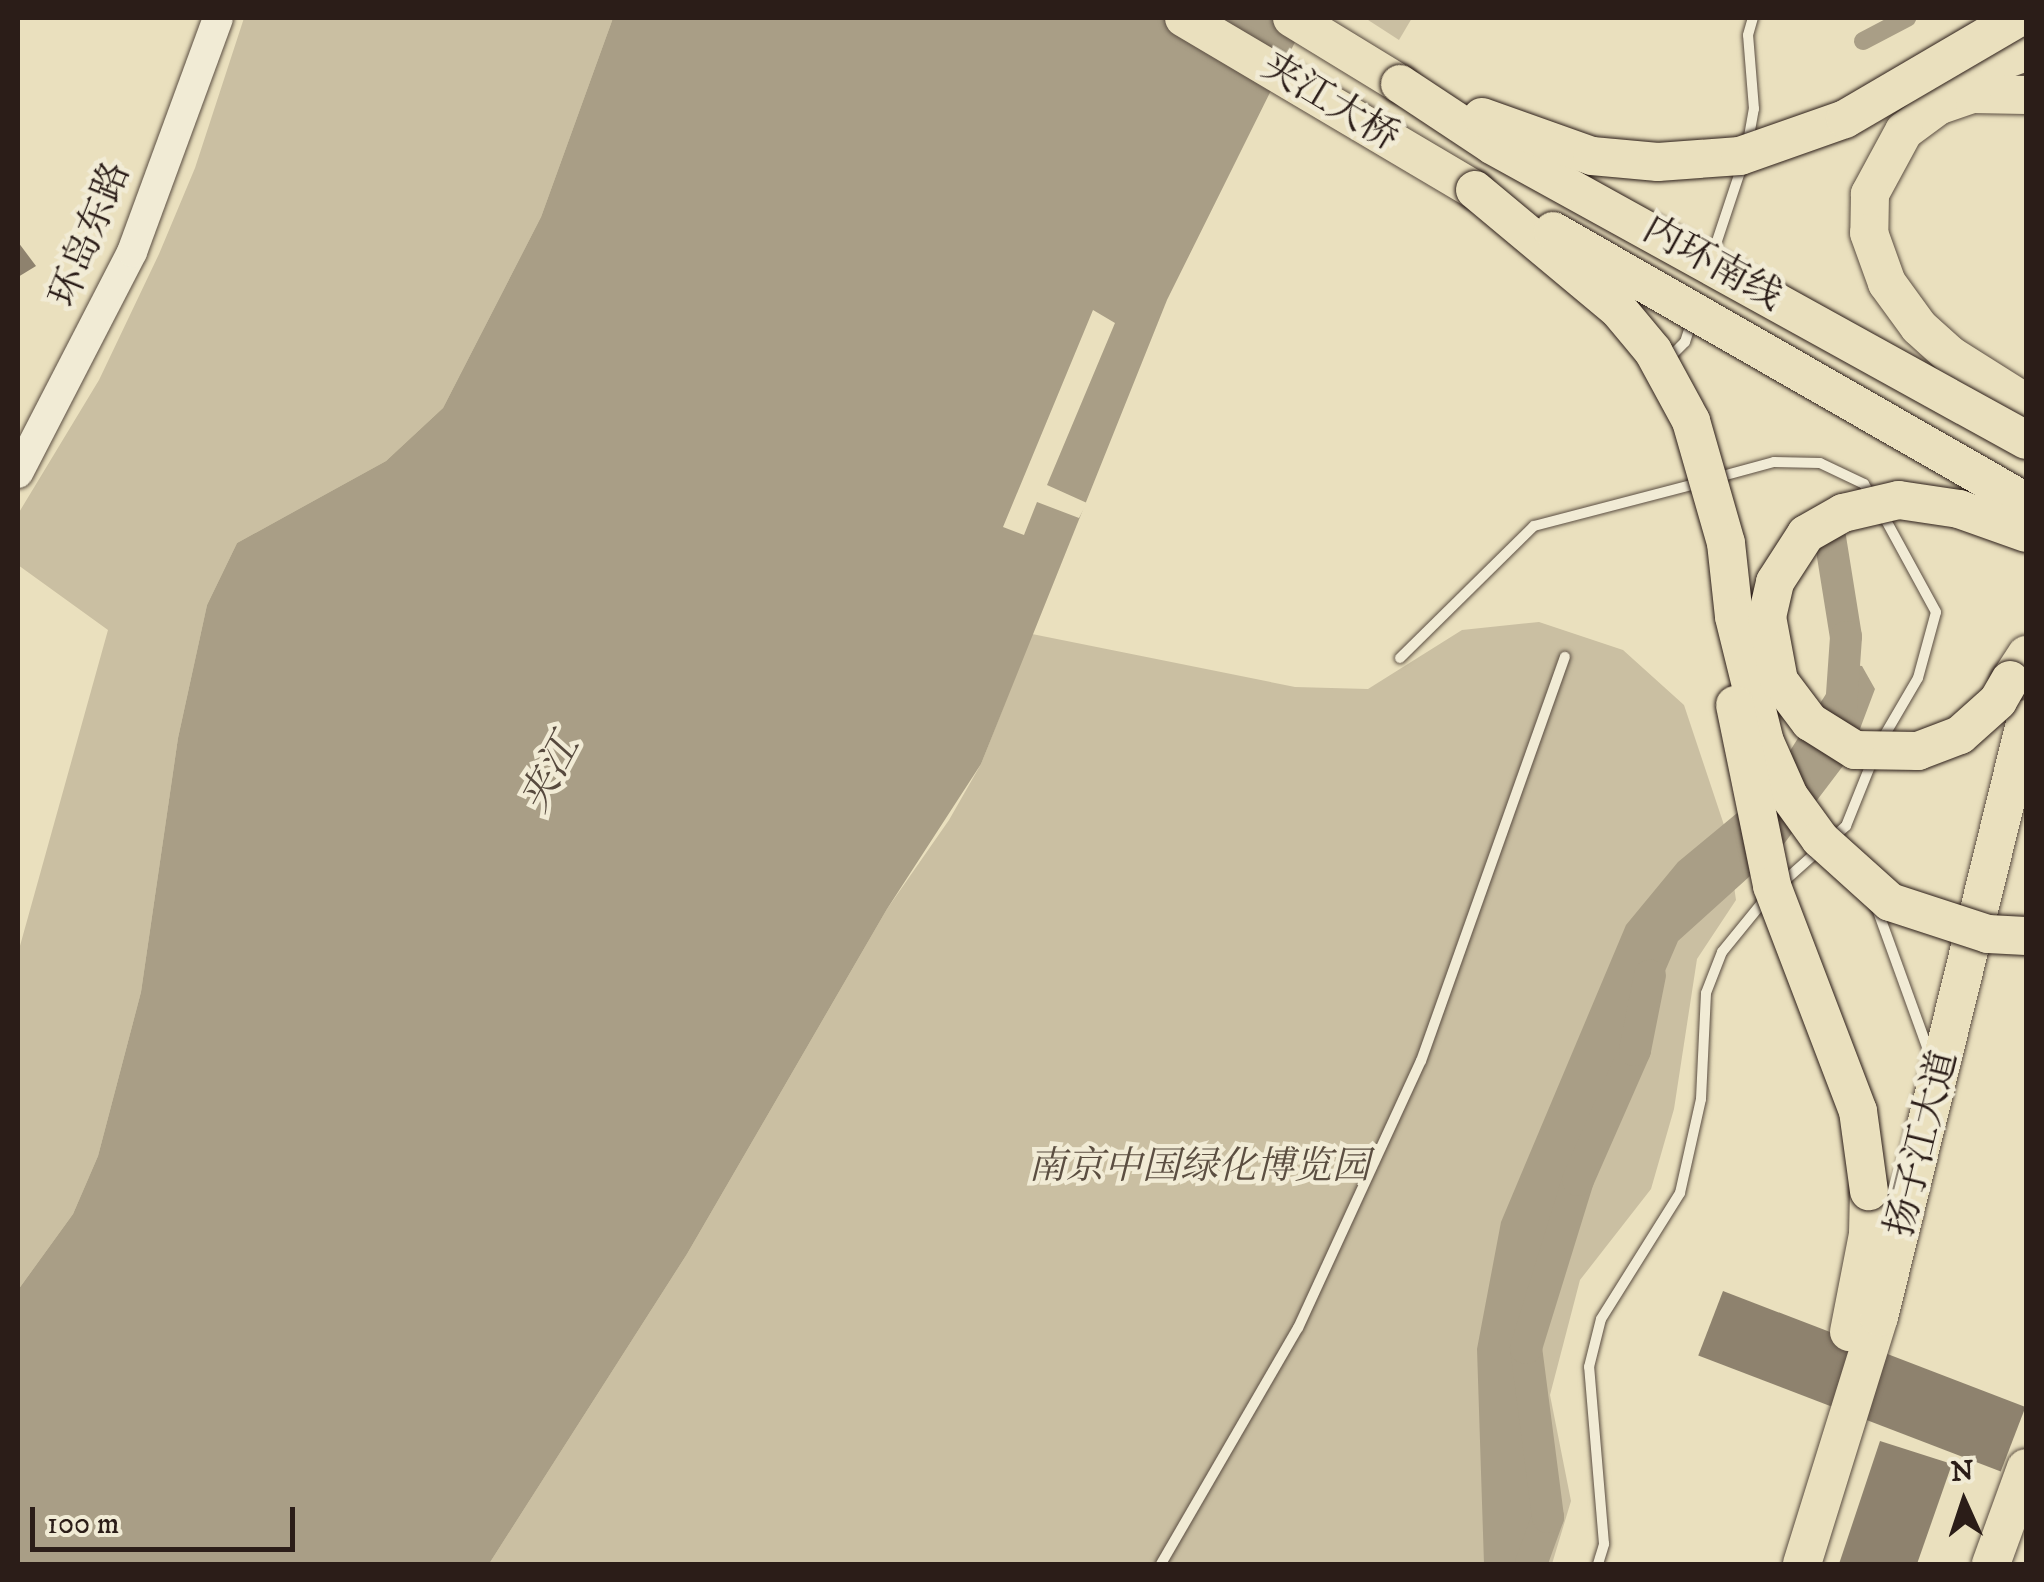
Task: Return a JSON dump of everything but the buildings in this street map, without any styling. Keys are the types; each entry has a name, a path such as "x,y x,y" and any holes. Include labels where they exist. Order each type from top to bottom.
{"highway":[{"name":"夹江大桥","path":"1184,18 1476,190"},
{"name":"夹江大桥","path":"1292,18 1400,84"},
{"path":"1845,119 2018,18"},
{"path":"1400,84 1592,156 1658,162 1740,156 2026,52"},
{"name":"内环南线","path":"1400,84 1492,144 2026,440"},
{"path":"2026,95 1972,94 1938,106 1904,131 1870,194 1869,233 1887,282 1919,327 1950,355 2026,402"},
{"name":"内环南线","path":"1476,190 2026,502"},
{"path":"1476,190 1618,309 1653,352 1707,467 1734,617 1765,742 1788,796 1820,839 1890,902 1972,930 2026,936"},
{"path":"2018,667 1998,701 1960,735 1918,751 1855,750 1810,722 1778,681 1767,616 1775,582 1806,534 1844,513 1899,500 1959,509 2026,533"},
{"path":"1734,617 1735,708 1758,832 1772,886 1858,1112 1869,1191 1868,1234 1840,1368 1828,1482"},
{"name":"扬子江大道","path":"1802,1564 1879,1317 2026,719"},
{"path":"1992,1564 2023,1477"}],"street":[{"name":"环岛东路","path":"18,473 132,252 218,18"}],"lane":[{"path":"1707,273 1738,186 1754,110 1748,35 1753,18"},
{"path":"1663,364 1685,342 1702,290"},
{"path":"1400,658 1534,526 1774,462 1820,463 1864,484 1936,612 1918,678 1888,724 1846,826 1756,906 1722,952 1706,993 1702,1099 1680,1193 1601,1319 1589,1367 1604,1544 1598,1564"},
{"path":"1161,1564 1298,1328 1421,1061 1564,657"},
{"path":"1846,826 1937,1086"}],"green space":[{"path":"244,18 613,18 541,217 443,408 386,461 237,543 207,605 178,738 141,992 98,1156 73,1214 18,1290 18,953 108,630 18,565 18,514 99,380 159,254 195,168"},
{"path":"1365,18 1412,18 1399,40"},
{"name":"南京中国绿化博览园","path":"1539,622 1623,650 1684,705 1726,831 1736,900 1697,959 1674,1109 1651,1189 1580,1280 1550,1395 1571,1501 1552,1564 489,1564 687,1254 887,909 949,820 981,764 1032,634 1295,687 1368,689 1462,630"}],"water":[{"name":"夹江","path":"613,18 1307,18 1167,300 981,764 887,909 687,1254 489,1564 18,1564 18,1290 73,1214 98,1156 141,992 178,738 207,605 237,543 386,461 443,408 541,217"},
{"path":"1845,664 1862,666 1875,689 1849,758 1780,849 1678,941 1548,1243 1527,1354 1535,1564 1484,1564 1477,1349 1501,1222 1626,925 1678,862 1748,804 1781,765"}],"pier":[{"path":"1093,310 1115,323 1047,485 1087,503 1079,518 1037,502 1024,535 1003,527"}],"waterway":[{"path":"1863,41 1907,18"},
{"path":"1829,531 1846,637 1841,709"},
{"path":"1531,1564 1548,1517 1526,1348 1578,1180 1635,1050 1650,975"}]}
